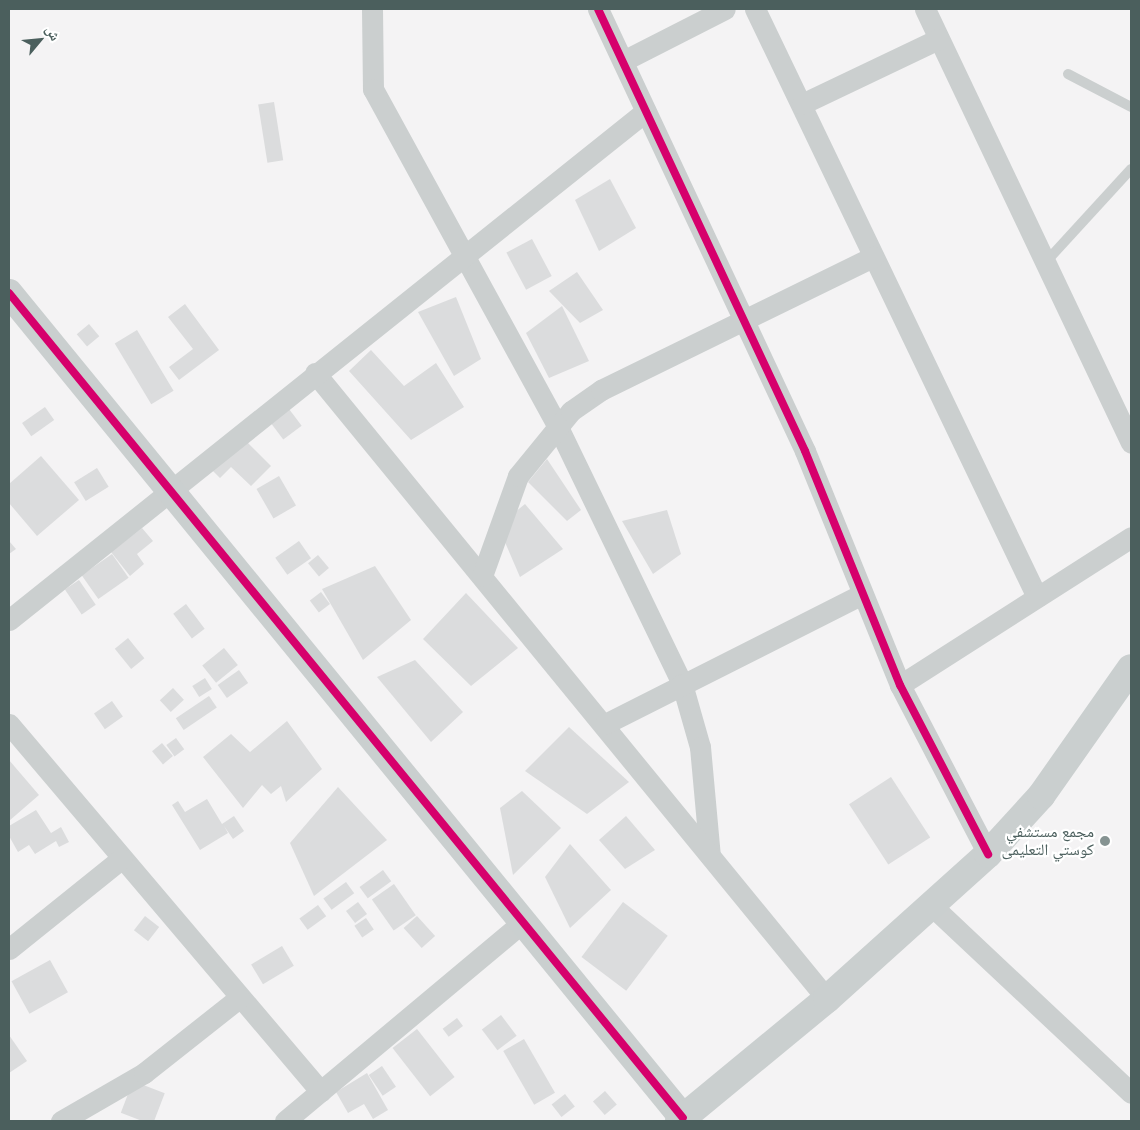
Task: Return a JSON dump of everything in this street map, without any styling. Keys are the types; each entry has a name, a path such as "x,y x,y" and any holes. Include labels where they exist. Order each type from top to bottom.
{"street":[{"path":"372,9 373,89 467,254 557,425 682,684 700,747 710,856"},
{"path":"598,9 745,320 900,685 988,854"},
{"path":"623,62 725,9"},
{"path":"755,9 1037,597"},
{"path":"925,9 1044,264 1131,442"},
{"path":"802,104 938,39"},
{"path":"9,620 646,111"},
{"path":"482,576 513,486 557,425 601,390 873,257"},
{"path":"9,293 681,1120 827,999 988,854 1041,796 1131,668"},
{"path":"316,373 605,724 827,999"},
{"path":"900,685 1131,537"},
{"path":"605,724 862,594"},
{"path":"9,724 121,859 321,1092"},
{"path":"9,949 121,859"},
{"path":"932,906 1131,1094"},
{"path":"286,1121 522,923"},
{"path":"62,1121 144,1073 239,998"}],"lane":[{"path":"1068,74 1131,107"},
{"path":"1044,264 1131,169"}],"building":[{"path":"274,102 283,160 267,163 258,105"},
{"path":"610,179 636,228 599,251 575,200"},
{"path":"532,239 552,276 526,290 506,253"},
{"path":"577,272 603,310 580,323 549,291"},
{"path":"456,297 481,359 454,376 418,312"},
{"path":"185,304 219,350 179,380 169,367 193,349 168,317"},
{"path":"562,306 589,361 549,378 526,333"},
{"path":"89,324 99,336 87,347 77,334"},
{"path":"137,330 174,391 151,404 115,343"},
{"path":"371,350 404,386 436,363 464,407 411,440 349,371"},
{"path":"286,405 302,426 283,440 268,419"},
{"path":"45,407 54,420 31,436 22,423"},
{"path":"243,438 271,466 251,486 231,467 220,478 211,469"},
{"path":"41,456 79,500 37,536 9,503 9,484"},
{"path":"547,459 581,510 567,521 528,482"},
{"path":"97,468 109,487 86,501 74,482"},
{"path":"279,476 296,505 273,518 256,489"},
{"path":"525,504 563,549 520,577 498,526"},
{"path":"667,510 681,554 653,574 622,521"},
{"path":"142,528 153,541 137,554 144,564 130,576 111,552"},
{"path":"9,541 16,549 9,554"},
{"path":"299,541 311,558 287,575 275,558"},
{"path":"112,554 129,578 98,599 82,575"},
{"path":"318,555 329,568 319,576 308,563"},
{"path":"375,566 411,620 363,660 322,589"},
{"path":"79,580 96,605 82,614 65,590"},
{"path":"321,592 330,604 319,612 310,600"},
{"path":"466,593 518,648 471,686 423,639"},
{"path":"186,604 205,629 192,638 173,614"},
{"path":"128,638 144,658 131,669 115,649"},
{"path":"224,648 238,665 216,683 202,666"},
{"path":"415,660 463,712 431,742 377,677"},
{"path":"239,670 248,683 227,698 218,685"},
{"path":"205,678 212,689 199,697 192,686"},
{"path":"173,688 184,700 171,712 160,700"},
{"path":"209,696 217,708 184,730 176,718"},
{"path":"112,701 123,717 105,729 94,714"},
{"path":"287,721 322,769 286,802 281,786 271,794 262,785 243,808 203,757 231,734 250,752"},
{"path":"569,727 629,782 587,814 525,771"},
{"path":"176,738 184,749 175,756 166,745"},
{"path":"162,743 173,756 163,764 152,751"},
{"path":"9,760 39,795 9,821"},
{"path":"891,777 930,837 888,865 849,804"},
{"path":"338,787 387,840 314,896 290,843"},
{"path":"522,791 561,828 513,875 500,808"},
{"path":"207,799 222,824 234,816 244,831 233,839 224,826 228,833 200,850 172,805 178,801 185,812"},
{"path":"36,810 51,833 61,827 69,842 59,847 56,841 35,854 29,845 18,852 9,836 9,826"},
{"path":"626,816 655,850 625,869 599,840"},
{"path":"570,844 611,890 570,928 545,877"},
{"path":"383,870 391,881 368,898 360,887"},
{"path":"346,882 354,893 332,910 323,898"},
{"path":"394,884 416,915 394,931 372,899"},
{"path":"358,902 367,914 355,923 346,911"},
{"path":"623,902 668,936 626,991 581,957"},
{"path":"318,905 326,916 308,930 299,919"},
{"path":"145,916 159,927 148,941 134,930"},
{"path":"417,916 435,936 422,948 404,928"},
{"path":"366,918 374,930 362,937 354,926"},
{"path":"282,946 294,966 263,984 251,965"},
{"path":"50,960 68,992 29,1014 12,981"},
{"path":"501,1015 517,1036 497,1050 482,1029"},
{"path":"457,1018 463,1026 449,1037 443,1029"},
{"path":"417,1029 455,1077 430,1096 393,1048"},
{"path":"9,1035 27,1061 9,1073"},
{"path":"524,1039 555,1093 534,1105 503,1051"},
{"path":"382,1066 396,1087 383,1096 369,1075"},
{"path":"367,1073 388,1110 373,1119 364,1104 348,1113 336,1092"},
{"path":"133,1081 165,1093 154,1121 142,1121 121,1113"},
{"path":"605,1091 617,1105 605,1115 593,1101"},
{"path":"565,1094 575,1107 561,1117 552,1104"}],"cycle path":[{"path":"598,9 805,451 900,685 988,854"},
{"path":"9,293 683,1118"}],"place":[{"name":"مجمع مستشفي كوستي التعليمى","path":"1105,841"}]}
